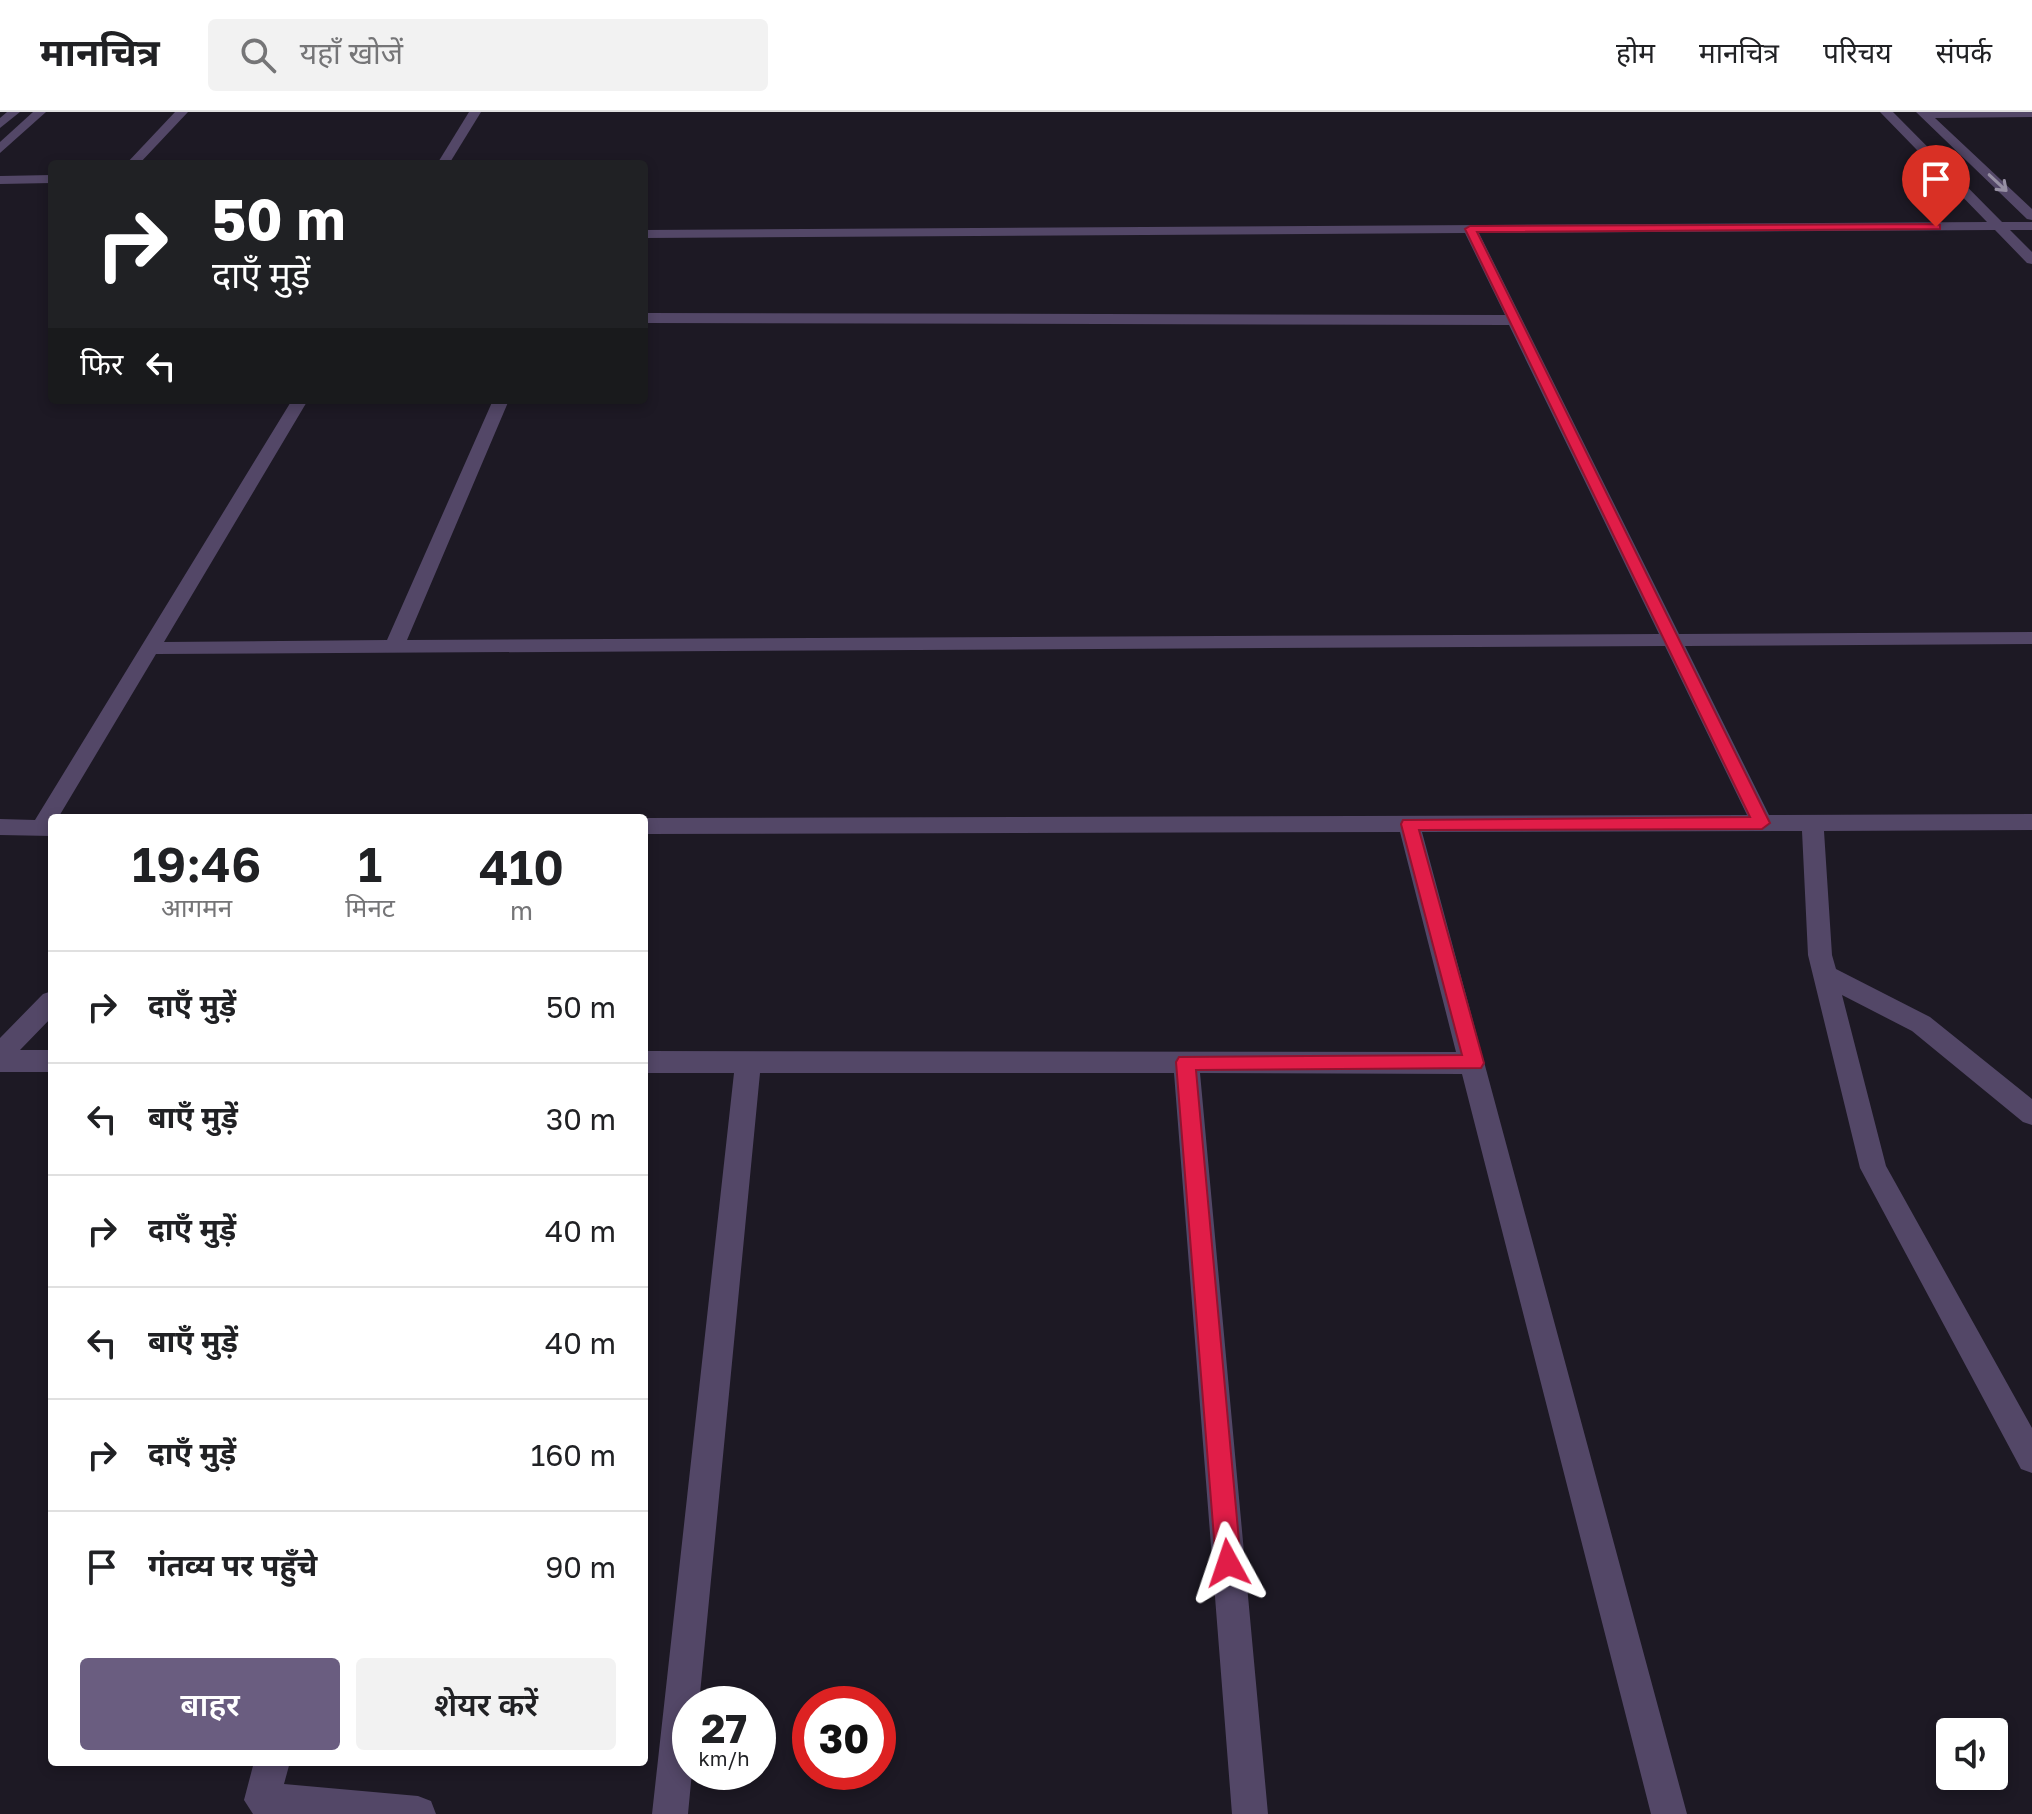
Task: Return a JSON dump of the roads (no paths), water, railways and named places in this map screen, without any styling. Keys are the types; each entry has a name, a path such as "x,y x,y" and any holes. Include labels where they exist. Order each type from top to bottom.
{"street":[{"path":"0,124 14,112"},
{"path":"0,149 40,112"},
{"path":"136,160 182,112"},
{"path":"445,160 475,112"},
{"path":"1886,112 2032,260"},
{"path":"1923,113 2032,113"},
{"path":"1923,113 2032,216"},
{"path":"0,180 48,179"},
{"path":"648,234 2032,226"},
{"path":"1470,229 1762,823"},
{"path":"648,318 1514,320"},
{"path":"54,814 298,404"},
{"path":"394,647 499,404"},
{"path":"150,648 2032,638"},
{"path":"648,826 2032,822"},
{"path":"1813,823 1820,955 1873,1168 2032,1458"},
{"path":"1409,824 1669,1814"},
{"path":"0,827 46,828"},
{"path":"1825,975 1921,1024 2032,1114"},
{"path":"0,1054 48,1005"},
{"path":"0,1061 48,1061"},
{"path":"648,1062 1474,1063"},
{"path":"670,1814 748,1062"},
{"path":"1186,1062 1250,1814"},
{"path":"271,1766 262,1800 418,1814"}]}
